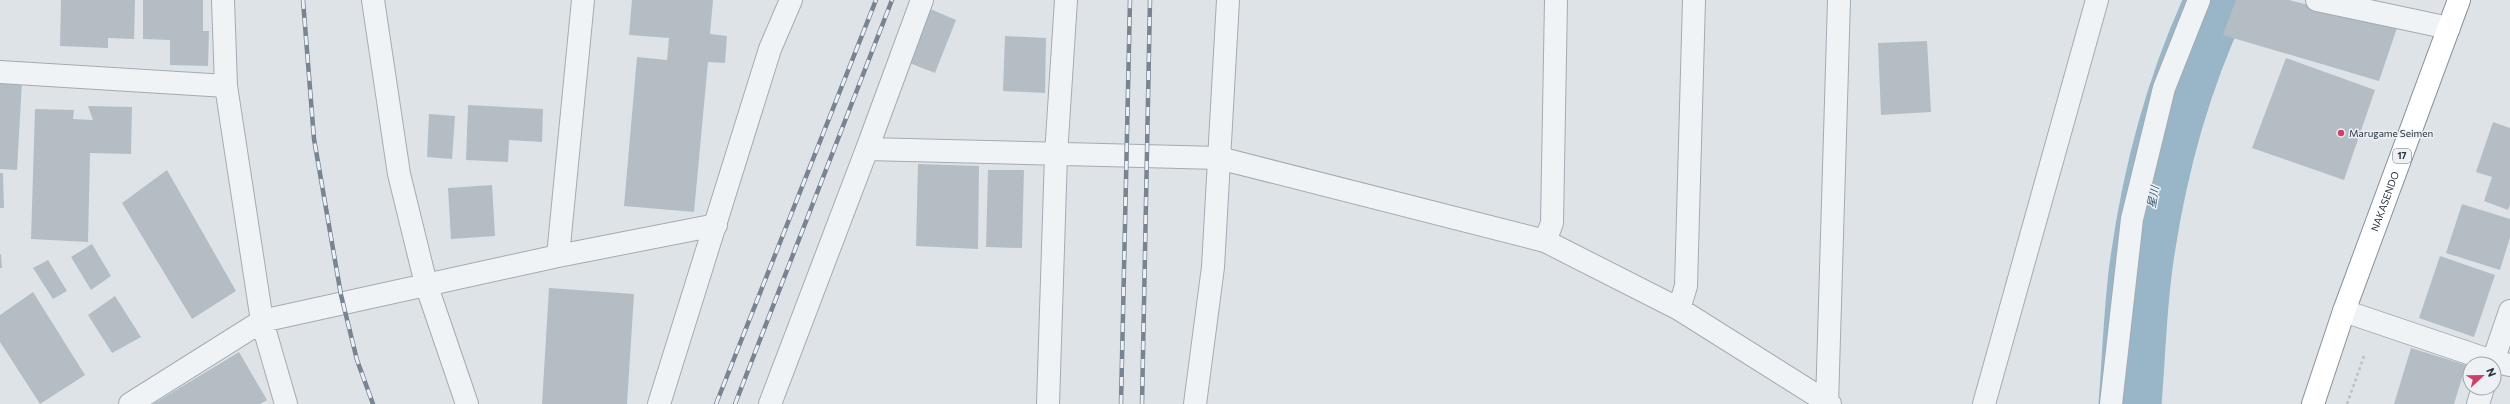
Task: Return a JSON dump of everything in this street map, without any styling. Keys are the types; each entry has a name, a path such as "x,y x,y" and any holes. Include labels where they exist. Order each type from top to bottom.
{"highway":[{"name":"NAKASENDO","path":"2313,404 2344,311 2459,0"}],"street":[{"path":"223,0 226,86 262,321 286,404"},
{"path":"373,0 399,174 426,284 467,404"},
{"path":"558,256 583,0"},
{"path":"659,404 770,49 791,0"},
{"path":"770,404 922,0"},
{"path":"1048,404 1056,155 1066,0"},
{"path":"1195,404 1213,267 1228,0"},
{"path":"1545,241 1552,223 1556,0"},
{"path":"1679,309 1686,286 1694,0"},
{"path":"1828,404 1839,0"},
{"path":"1984,404 2097,0"},
{"path":"2111,404 2132,218 2164,88 2199,0"},
{"path":"2317,0 2449,28"},
{"path":"0,72 226,86"},
{"path":"867,149 1219,158 1545,241 1679,309 1828,404"},
{"path":"130,404 262,321 558,256 716,225"},
{"path":"2344,311 2477,356"},
{"path":"2500,356 2510,311"}],"path":[{"path":"2347,404 2364,356"}],"building":[{"path":"61,0 135,0 134,39 108,38 108,48 60,46"},
{"path":"143,0 203,0 203,31 209,31 208,66 170,65 170,40 143,39"},
{"path":"632,0 713,0 710,34 727,36 725,63 708,62 694,212 624,206 637,57 667,60 669,38 629,35"},
{"path":"2236,0 2289,0 2397,28 2379,81 2223,35"},
{"path":"928,8 956,20 935,73 907,62"},
{"path":"1005,36 1046,38 1045,93 1003,91"},
{"path":"1927,41 1931,112 1881,115 1878,43"},
{"path":"2286,58 2375,90 2344,180 2252,148"},
{"path":"0,81 22,82 17,170 0,169"},
{"path":"468,105 543,109 542,142 509,140 508,162 466,160"},
{"path":"88,106 132,107 131,154 90,153 88,242 31,239 35,109 74,110 73,119 93,120"},
{"path":"429,114 455,116 452,159 427,157"},
{"path":"2493,122 2510,128 2510,205 2508,210 2484,201 2492,177 2476,172"},
{"path":"918,164 979,166 978,249 916,246"},
{"path":"167,170 236,291 192,319 122,203"},
{"path":"988,170 1024,170 1022,248 986,247"},
{"path":"0,173 3,173 4,208 0,208"},
{"path":"492,185 495,236 451,239 448,188"},
{"path":"2462,204 2510,219 2510,237 2500,270 2446,253"},
{"path":"92,244 111,276 91,290 71,257"},
{"path":"1,254 2,268 0,268"},
{"path":"2440,256 2495,275 2474,337 2419,318"},
{"path":"48,260 67,291 53,299 33,268"},
{"path":"549,288 634,294 627,404 542,404"},
{"path":"33,292 85,375 40,404 0,342 0,315"},
{"path":"115,296 141,337 112,353 88,315"},
{"path":"2411,348 2462,364 2462,378 2454,404 2394,404"},
{"path":"239,352 267,400 260,404 153,404"}],"waterway":[{"name":"星川","path":"2130,404 2140,277 2147,225 2161,159 2180,94 2203,31 2217,0"}],"railway":[{"path":"303,0 314,139 341,295 357,360 373,404"},
{"path":"716,404 876,0"},
{"path":"735,404 892,0"},
{"path":"1121,404 1130,0"},
{"path":"1142,404 1150,0"}],"place":[{"name":"Marugame Seimen","path":"2341,133"}]}
